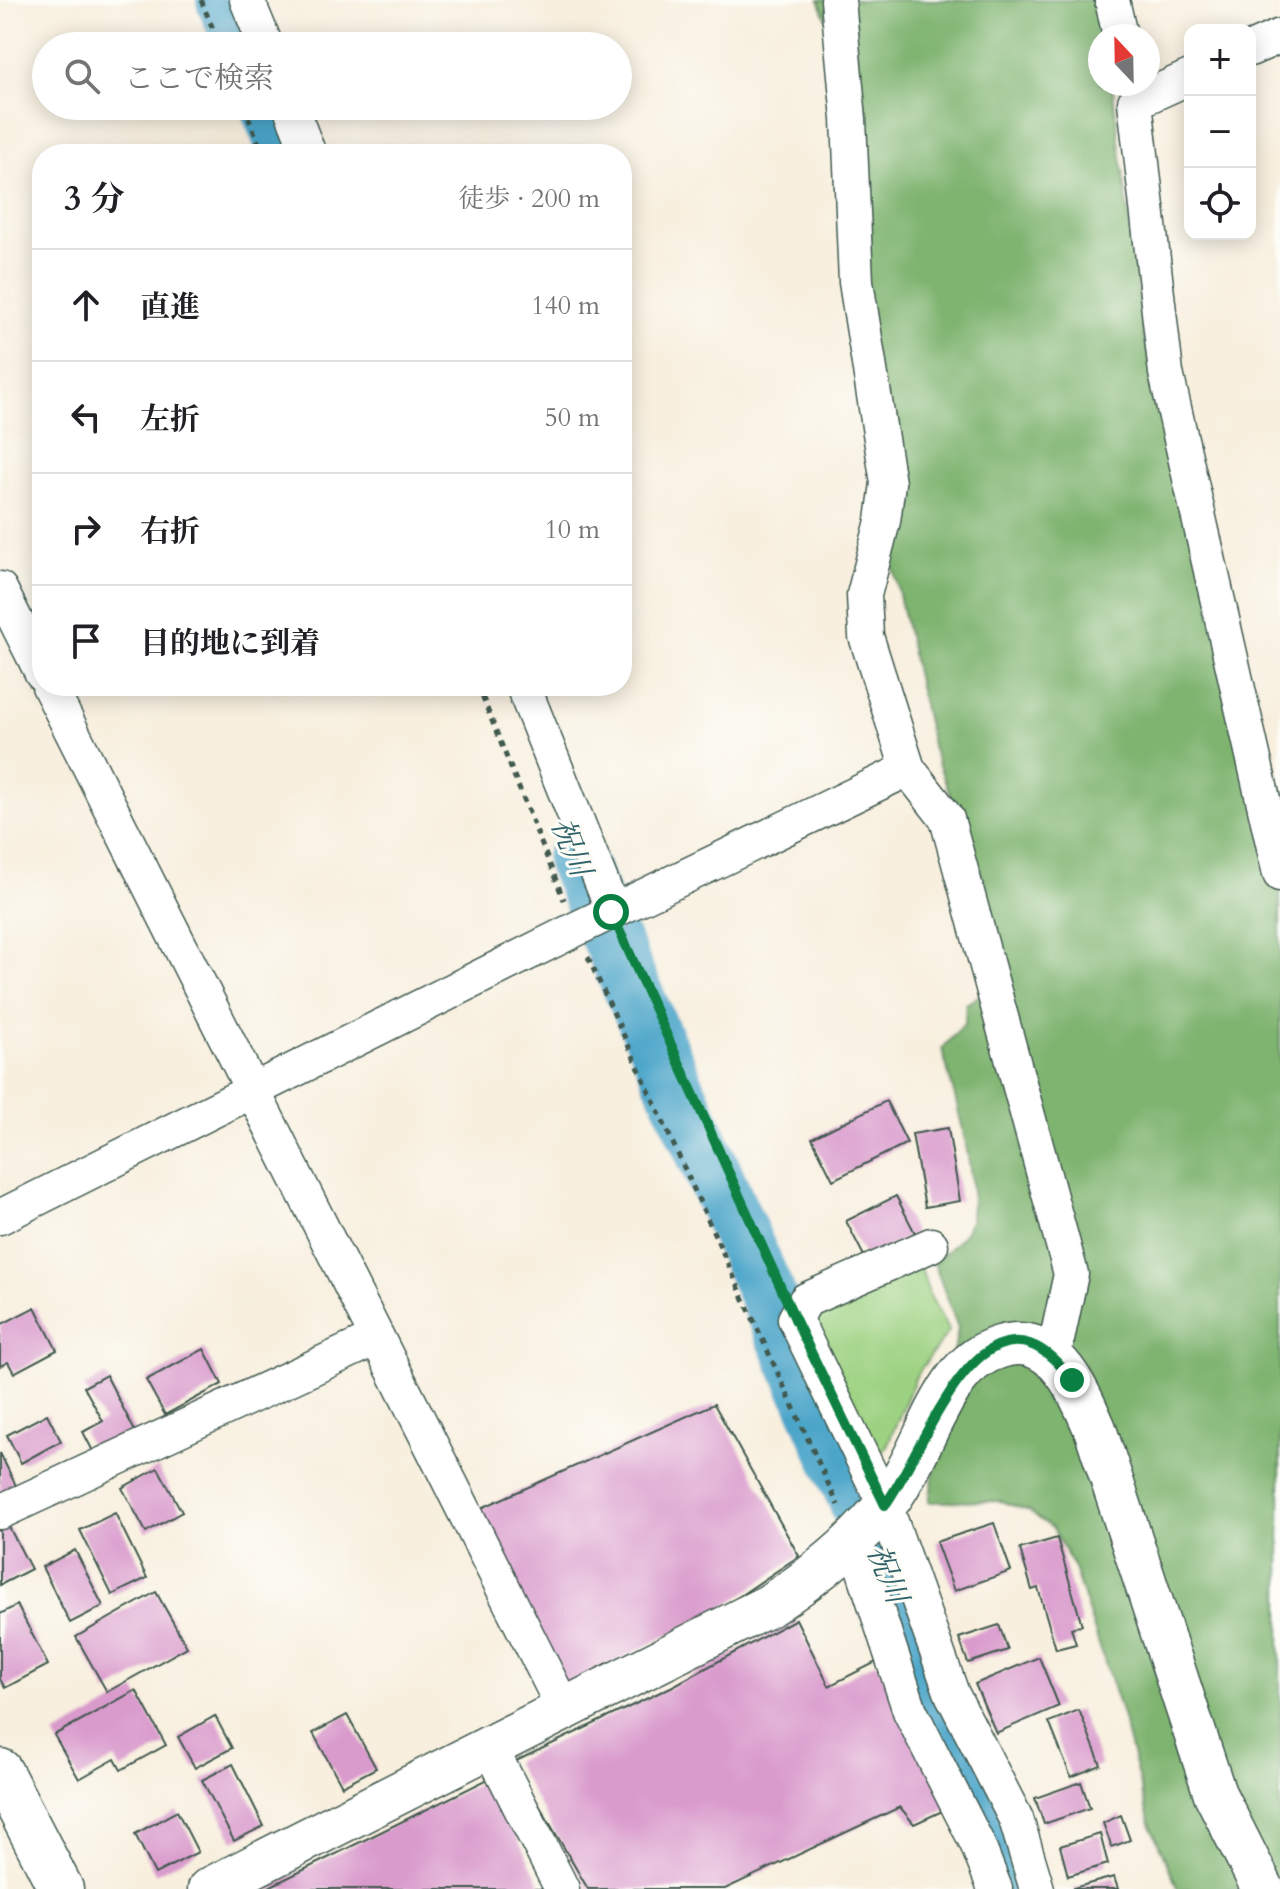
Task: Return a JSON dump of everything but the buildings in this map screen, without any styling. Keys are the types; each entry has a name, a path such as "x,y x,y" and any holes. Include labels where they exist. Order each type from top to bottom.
{"main road":[{"path":"0,1771 61,1889"}],"street":[{"path":"247,0 260,32"},
{"path":"838,0 849,119 856,282 888,483 883,521 864,595 866,636 908,769 947,819 1071,1274 1053,1358"},
{"path":"1112,0 1117,24"},
{"path":"1160,85 1184,79"},
{"path":"1133,96 1166,373 1280,874"},
{"path":"296,120 305,144"},
{"path":"0,589 32,653"},
{"path":"54,696 564,1709"},
{"path":"527,696 612,912"},
{"path":"0,1217 577,929 908,769"},
{"path":"931,1245 806,1300 795,1319 868,1524 1016,1819 1037,1889"},
{"path":"0,1512 377,1338"},
{"path":"209,1889 770,1605 799,1587 868,1524 964,1369 986,1353 1009,1344 1032,1345 1053,1358 1072,1380 1095,1429 1215,1794 1263,1889"},
{"path":"868,1524 910,1711 977,1843 995,1889"},
{"path":"490,1747 562,1889"}],"path":[{"path":"201,0 214,32"},
{"path":"250,120 259,144"},
{"path":"482,696 577,929 868,1524"},
{"path":"612,912 795,1319"}],"green space":[{"path":"819,0 1101,0 1104,24 1088,24 1088,96 1114,96 1144,338 1280,853 1280,1889 1178,1889 1150,1824 1122,1715 1074,1568 1053,1529 1029,1511 1000,1501 929,1502 958,1328 934,1263 965,1232 971,1216 972,1195 966,1142 942,1049 965,1023 966,1004 979,996 996,947 981,874 933,750 883,521 845,67"},
{"path":"920,1265 929,1294 949,1331 917,1374 886,1448 877,1454 806,1300"}],"waterway":[{"name":"祝川","path":"225,0 238,32"},
{"name":"祝川","path":"275,120 284,144"},
{"name":"祝川","path":"575,859 855,1495 912,1635 931,1706 996,1826 1015,1889"}],"route":[{"path":"611,912 795,1319 885,1505 900,1483 941,1403 964,1369 977,1359 1009,1344 1032,1345 1060,1363 1072,1380"}]}
